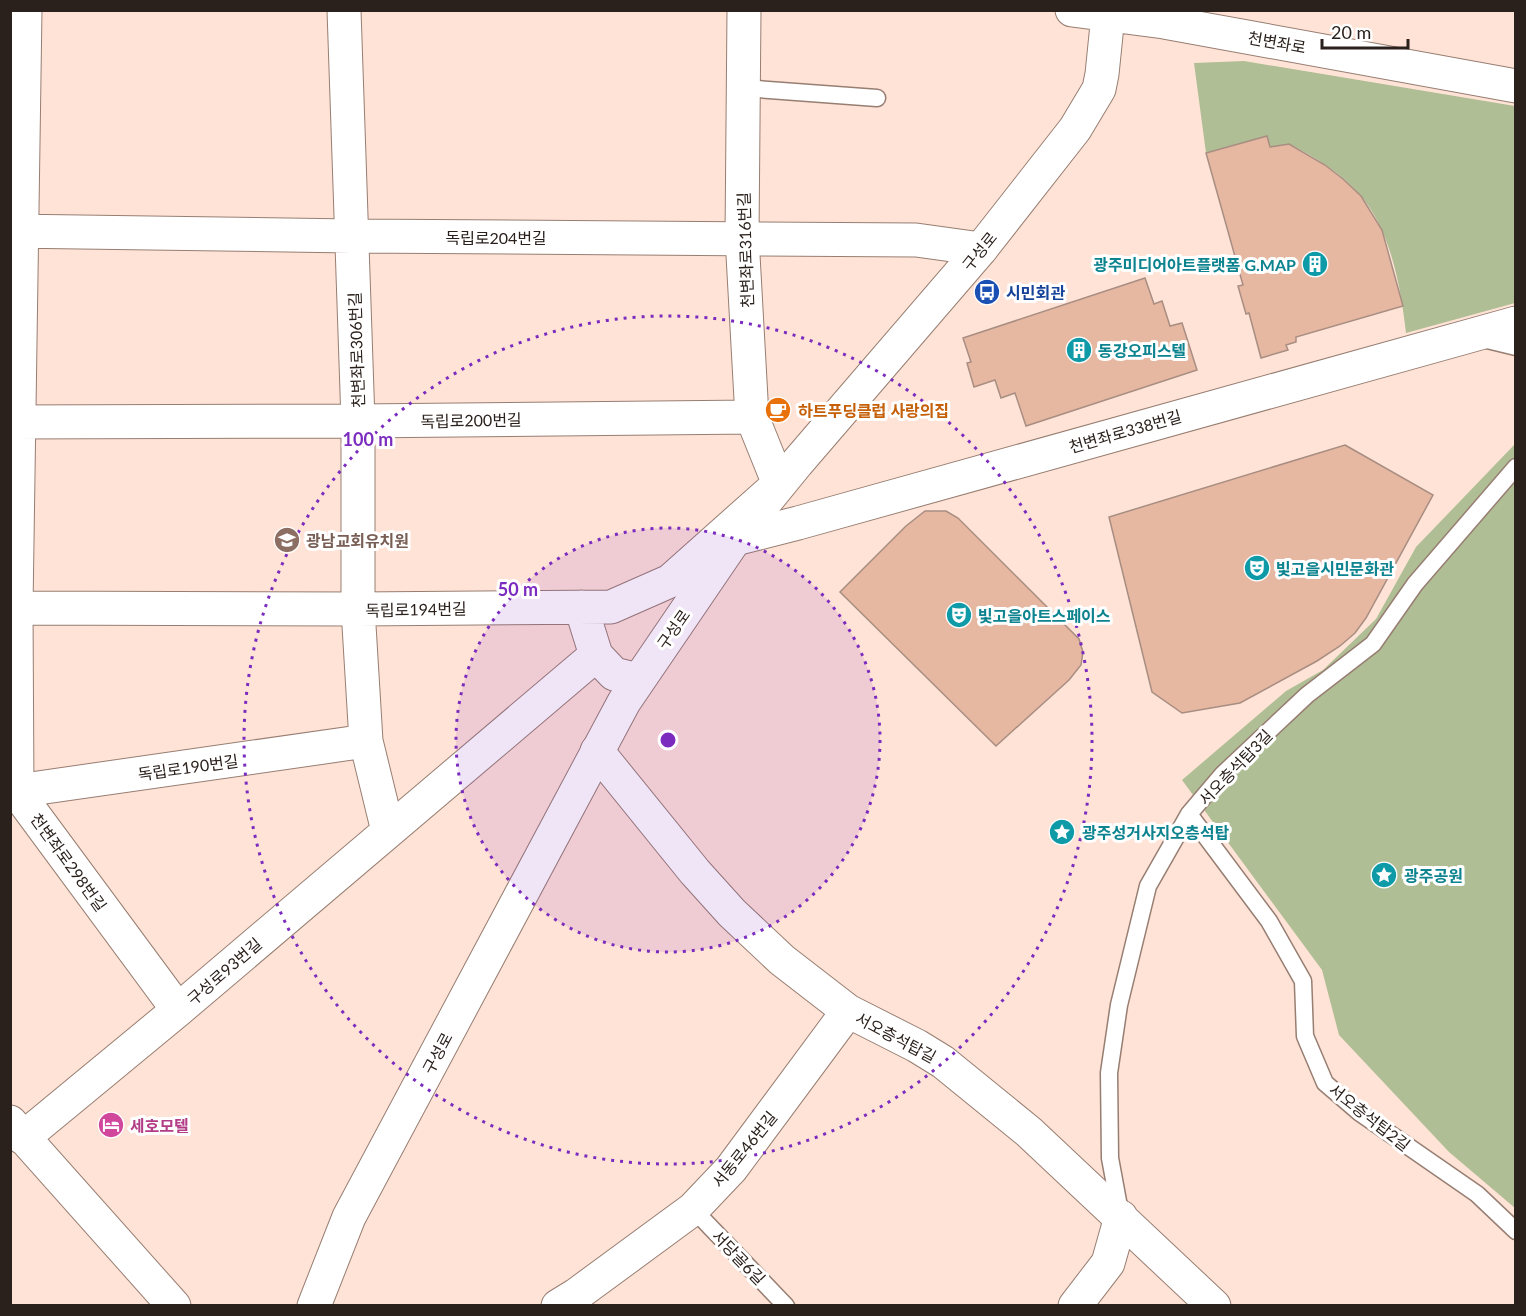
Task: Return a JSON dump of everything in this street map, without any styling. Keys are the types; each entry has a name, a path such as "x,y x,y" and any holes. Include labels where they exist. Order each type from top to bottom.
{"street":[{"path":"14,792 16,231 25,10"},
{"name":"천변좌로306번길","path":"344,10 358,421 358,609 366,741 388,831"},
{"name":"천변좌로316번길","path":"744,10 742,237 752,417 779,484"},
{"name":"천변좌로","path":"1072,10 1164,22 1515,86"},
{"name":"구성로","path":"314,1305 349,1216 597,751 638,680 735,539 779,484 981,249 1075,129 1099,89 1108,13"},
{"name":"독립로204번길","path":"16,231 916,240 981,249"},
{"name":"천변좌로338번길","path":"735,539 1515,323"},
{"name":"독립로200번길","path":"15,422 752,417"},
{"name":"독립로194번길","path":"13,608 611,607 670,581 779,484"},
{"path":"581,607 596,655 614,674 638,680"},
{"name":"구성로93번길","path":"174,1305 17,1130 178,1010 596,655"},
{"name":"독립로190번길","path":"14,792 366,741"},
{"name":"서오층석탑길","path":"597,751 695,872 732,913 782,960 848,1011 943,1062 1029,1132 1214,1305"},
{"name":"천변좌로298번길","path":"14,792 178,1010"},
{"name":"서동로46번길","path":"558,1305 576,1295 693,1209 731,1169 848,1011"},
{"path":"1075,1305 1108,1263 1121,1217"}],"lane":[{"path":"743,88 877,98"},
{"path":"1468,335 1515,347"},
{"name":"서오층석탑3길","path":"1121,1217 1110,1158 1109,1073 1119,1005 1148,886 1189,814 1223,774 1307,695 1373,644 1415,584 1515,467"},
{"name":"서오층석탑2길","path":"1189,814 1269,921 1303,981 1305,1036 1325,1083 1360,1113 1477,1194 1515,1231"},
{"name":"서당골6길","path":"693,1209 786,1305"}],"green space":[{"path":"1244,61 1515,106 1515,303 1406,333 1401,298 1387,242 1371,209 1345,180 1318,160 1289,144 1270,147 1267,136 1206,153 1194,63"},
{"name":"광주공원","path":"1515,444 1515,1208 1449,1152 1339,1035 1322,970 1182,780 1286,691 1323,670 1376,619 1416,547"}],"building":[{"name":"광주미디어아트플랫폼 G.MAP","path":"1267,136 1270,147 1289,144 1325,165 1361,196 1382,230 1403,306 1296,337 1296,342 1286,345 1288,350 1261,358 1249,313 1246,314 1238,286 1243,285 1206,153"},
{"name":"동강오피스텔","path":"1145,278 1154,304 1162,301 1170,326 1182,323 1197,370 1026,426 1015,393 1001,398 995,380 974,387 967,363 971,362 963,338"},
{"name":"빛고을시민문화관","path":"1345,445 1433,495 1366,618 1355,633 1340,646 1240,703 1182,713 1152,692 1109,517"},
{"name":"빛고을아트스페이스","path":"925,511 946,511 958,518 1079,639 1083,652 1081,665 1069,680 996,746 840,592 906,526"}],"place":[{"name":"광주미디어아트플랫폼 G.MAP","path":"1315,264"},
{"name":"시민회관","path":"987,292"},
{"name":"동강오피스텔","path":"1079,350"},
{"name":"하트푸딩클럽 사랑의집","path":"778,410"},
{"name":"광남교회유치원","path":"287,540"},
{"name":"빛고을시민문화관","path":"1257,568"},
{"name":"빛고을아트스페이스","path":"959,615"},
{"name":"광주성거사지오층석탑","path":"1062,832"},
{"name":"광주공원","path":"1384,875"},
{"name":"세호모텔","path":"111,1125"}]}
